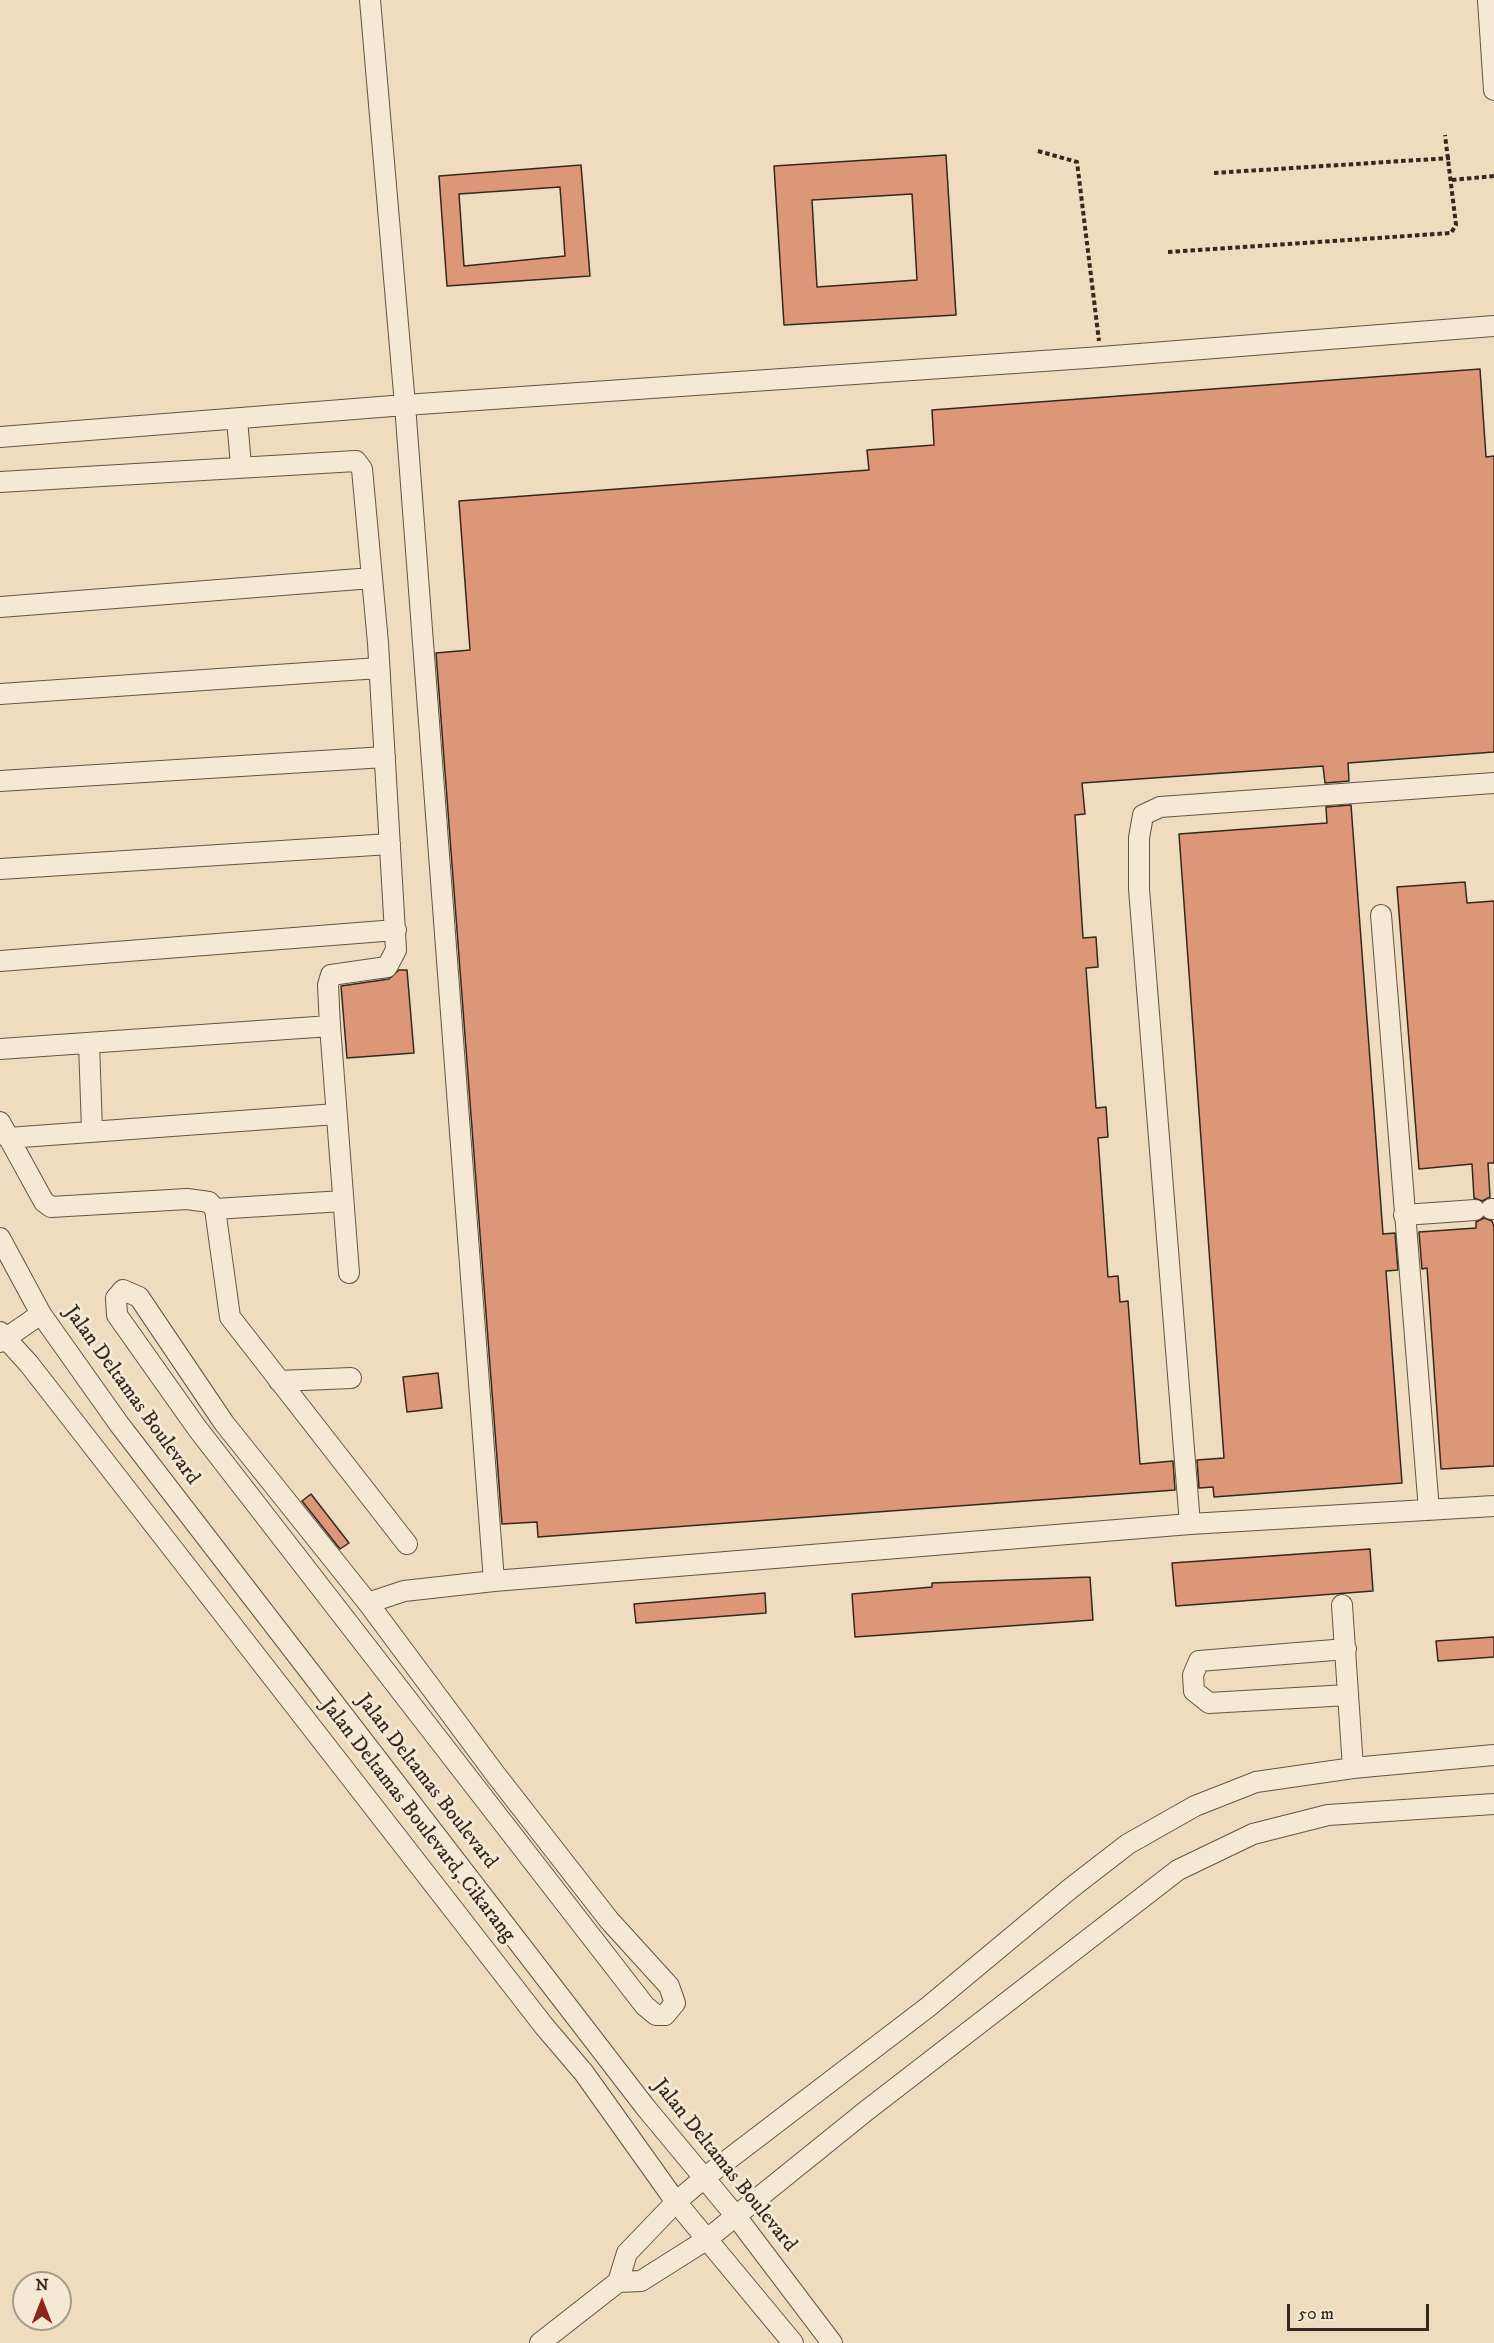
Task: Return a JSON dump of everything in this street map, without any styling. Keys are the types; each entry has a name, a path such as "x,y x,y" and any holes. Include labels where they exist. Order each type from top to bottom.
{"street":[{"path":"370,0 405,405 494,1581"},
{"path":"1488,0 1494,90"},
{"path":"0,437 405,405 1101,357 1494,326"},
{"path":"237,419 241,466"},
{"path":"0,482 356,461 362,468 380,668 396,950 387,967 335,973 329,978 330,1026 349,1273"},
{"path":"0,607 372,578"},
{"path":"0,694 380,668"},
{"path":"0,781 385,757"},
{"path":"1190,1524 1139,889 1139,838 1143,815 1160,807 1494,783"},
{"path":"0,869 390,844"},
{"path":"1381,915 1429,1510"},
{"path":"0,961 396,930"},
{"path":"0,1049 330,1026"},
{"path":"89,1043 92,1131"},
{"path":"336,1114 92,1131 4,1130 44,1202 51,1207 199,1199 209,1202 215,1209 227,1311 407,1544"},
{"path":"215,1209 343,1201"},
{"path":"1404,1215 1487,1210"},
{"name":"Jalan Deltamas Boulevard","path":"0,1238 41,1314 119,1424 646,2108 735,2215 832,2343"},
{"path":"128,1290 139,1297 225,1423 368,1603 489,1766 595,1902 669,1986 675,2003 665,2015 656,2015 645,2006 197,1428 117,1315 118,1293 128,1290"},
{"path":"2,1338 41,1314"},
{"name":"Jalan Deltamas Boulevard, Cikarang","path":"2,1338 36,1372 544,2026 584,2073 676,2202 793,2343"},
{"path":"279,1381 351,1378"},
{"path":"368,1603 404,1591 494,1581 1190,1524 1494,1506"},
{"path":"1342,1605 1353,1768"},
{"path":"1346,1649 1198,1661 1192,1675 1194,1691 1209,1703 1348,1695"},
{"path":"540,2343 618,2282 627,2253 676,2202 704,2178 928,2007 1071,1888 1128,1844 1195,1806 1256,1782 1353,1768 1494,1755"},
{"path":"618,2282 641,2281 706,2240 1178,1870 1253,1834 1328,1815 1494,1804"}],"path":[{"path":"1168,252 1451,233 1456,225 1450,158 1445,135"},
{"path":"1038,152 1077,162 1101,357"},
{"path":"1214,173 1450,158"},
{"path":"1452,180 1494,176"}],"building":[{"path":"946,155 956,315 784,325 774,166","holes":["912,194 917,280 817,287 812,200"]},
{"path":"581,165 590,276 447,286 439,176","holes":["560,187 565,256 464,266 459,194"]},
{"path":"1480,369 1486,457 1494,456 1494,752 1348,763 1349,781 1325,783 1323,766 1082,783 1085,814 1075,815 1083,938 1096,937 1098,967 1086,968 1096,1108 1106,1107 1108,1137 1098,1138 1108,1277 1118,1276 1120,1302 1128,1301 1140,1464 1173,1461 1175,1490 538,1537 537,1522 502,1524 436,653 470,650 459,501 869,470 867,450 934,445 932,410"},
{"path":"1351,805 1383,1234 1395,1233 1398,1270 1386,1271 1402,1483 1214,1497 1213,1487 1199,1488 1197,1460 1224,1458 1179,834 1327,823 1326,807"},
{"path":"1465,882 1467,903 1494,901 1494,1163 1488,1163 1490,1197 1482,1201 1474,1198 1472,1164 1419,1169 1397,887"},
{"path":"399,970 407,970 414,1053 347,1058 341,986 389,979"},
{"path":"1484,1218 1492,1221 1494,1227 1494,1466 1441,1469 1427,1268 1422,1269 1419,1232 1476,1228 1476,1222"},
{"path":"438,1373 442,1408 407,1412 403,1377"},
{"path":"311,1494 349,1543 340,1549 302,1501"},
{"path":"1370,1549 1373,1591 1176,1606 1172,1563"},
{"path":"1090,1577 1093,1620 855,1637 852,1594 932,1587 932,1583"},
{"path":"765,1593 766,1613 636,1623 634,1604"},
{"path":"1494,1637 1494,1657 1438,1661 1436,1641"}]}
